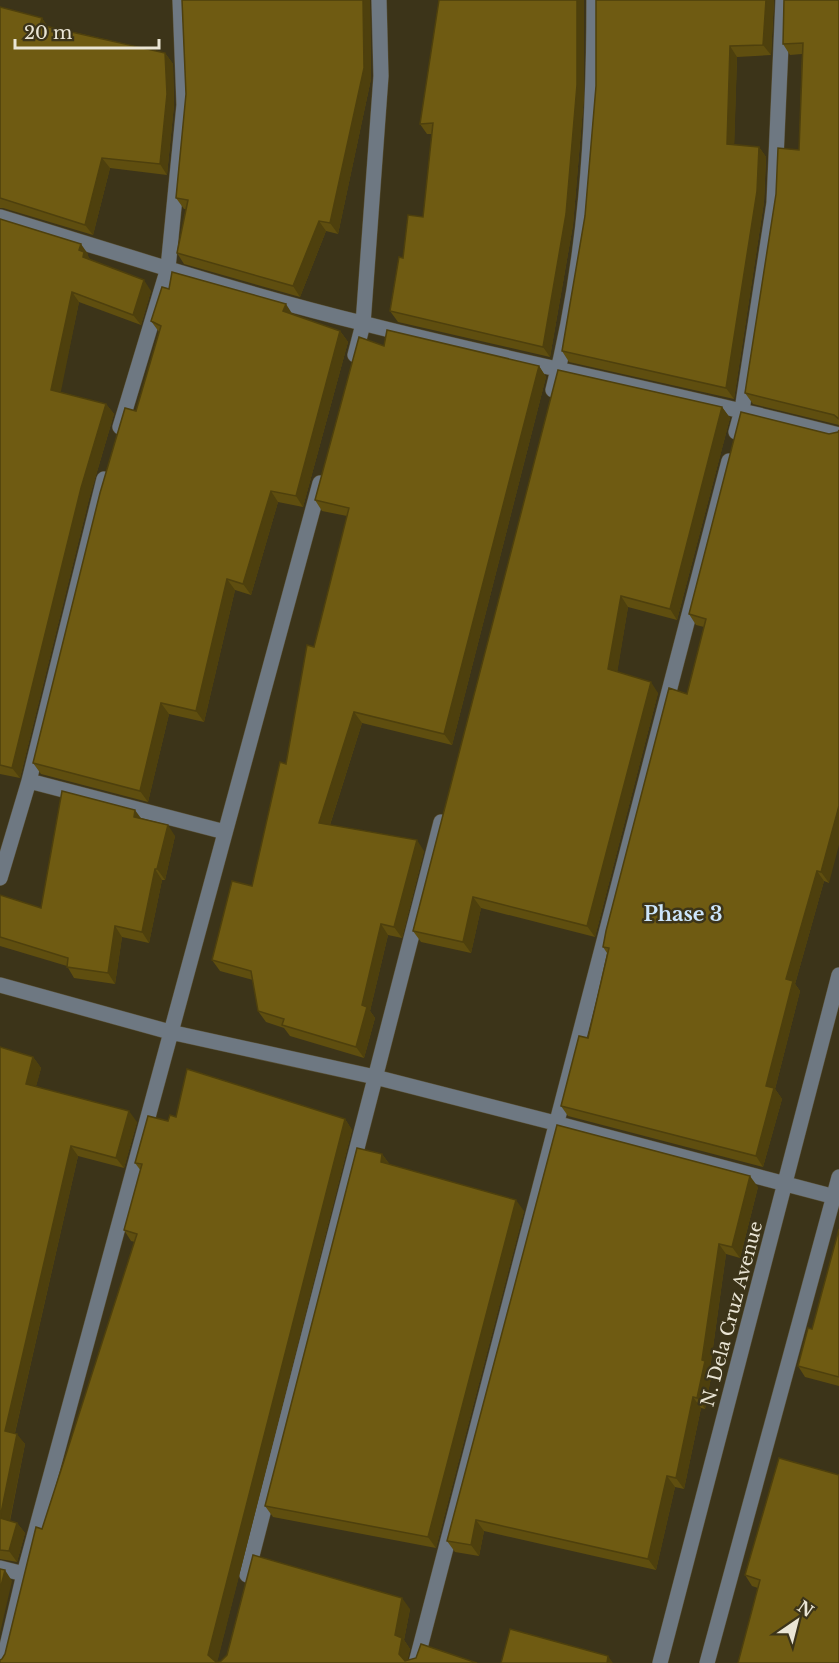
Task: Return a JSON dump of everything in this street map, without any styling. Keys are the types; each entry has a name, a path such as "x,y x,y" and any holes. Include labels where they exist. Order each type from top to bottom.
{"street":[{"path":"114,446 168,268 184,105 180,0"},
{"path":"351,370 363,324 381,76 379,0"},
{"path":"549,405 558,371 583,226 594,96 594,0"},
{"path":"416,1663 742,410 774,203 783,0"},
{"path":"0,218 363,324 558,371 742,410 839,435"},
{"path":"3,1663 24,1574 326,462"},
{"path":"0,878 29,781 108,468"},
{"path":"29,781 225,832"},
{"path":"243,1594 444,811"},
{"name":"N. Dela Cruz Avenue","path":"660,1663 839,975"},
{"path":"0,985 170,1032 375,1077 836,1198"},
{"path":"707,1663 836,1198 839,1177"},
{"path":"0,1568 24,1574"}],"building":[{"path":"182,0 363,0 364,68 330,223 319,221 293,286 177,253 188,200 176,198 186,94"},
{"path":"439,0 577,0 577,85 566,214 543,347 390,311 399,257 403,258 408,215 423,217 433,123 420,124"},
{"path":"596,0 766,0 763,45 730,46 727,144 759,147 757,191 726,388 562,351 585,216 596,86"},
{"path":"784,0 839,0 839,419 834,415 745,393 776,194 778,148 799,150 803,43 783,44"},
{"path":"0,7 42,18 40,25 165,53 167,94 160,164 102,158 85,225 0,198"},
{"path":"0,219 81,244 79,250 84,252 83,257 144,280 133,315 72,292 51,390 106,404 81,488 12,768 0,765"},
{"path":"172,272 286,304 283,311 340,331 296,496 271,491 243,584 227,579 196,711 161,703 140,791 33,763 100,493 125,408 136,411 161,326 151,321 162,287 169,289"},
{"path":"387,330 539,366 444,734 354,712 319,823 417,840 394,927 381,924 362,1005 367,1007 356,1047 282,1025 284,1019 258,1011 251,971 212,960 232,881 252,886 280,762 286,764 307,645 314,647 349,508 315,500 359,337 384,346"},
{"path":"558,370 722,407 670,609 621,596 608,669 651,682 587,926 473,897 463,942 413,931"},
{"path":"741,412 829,434 839,430 839,806 821,872 817,871 786,979 793,981 766,1086 774,1088 756,1156 561,1106 579,1036 588,1038 609,948 603,947 606,931 669,688 687,694 706,619 689,614"},
{"path":"62,791 135,810 134,817 168,825 157,869 155,869 142,932 115,926 108,973 67,967 68,958 0,937 0,895 41,908"},
{"path":"0,1047 33,1057 26,1084 129,1111 116,1158 71,1146 5,1431 17,1434 0,1518"},
{"path":"187,1069 345,1119 208,1655 216,1662 221,1661 227,1655 253,1555 402,1598 395,1635 402,1638 399,1654 405,1661 416,1658 421,1644 477,1663 0,1663 5,1654 36,1527 42,1529 137,1234 124,1230 142,1164 135,1163 148,1116 168,1121 170,1115 176,1117"},
{"path":"557,1125 750,1176 732,1247 719,1244 702,1360 705,1361 697,1398 693,1397 676,1478 667,1476 648,1559 476,1520 471,1545 447,1541"},
{"path":"357,1148 382,1154 381,1162 516,1200 428,1537 265,1506"},
{"path":"839,1229 839,1377 798,1366 808,1328 812,1329"},
{"path":"779,1458 839,1475 839,1663 738,1663 760,1580 745,1575"},
{"path":"0,1518 17,1523 9,1551 0,1550"},
{"path":"0,1569 5,1570 0,1590"},
{"path":"510,1629 608,1656 607,1663 501,1663"}],"district":[{"name":"Phase 3","path":"683,914"}]}
